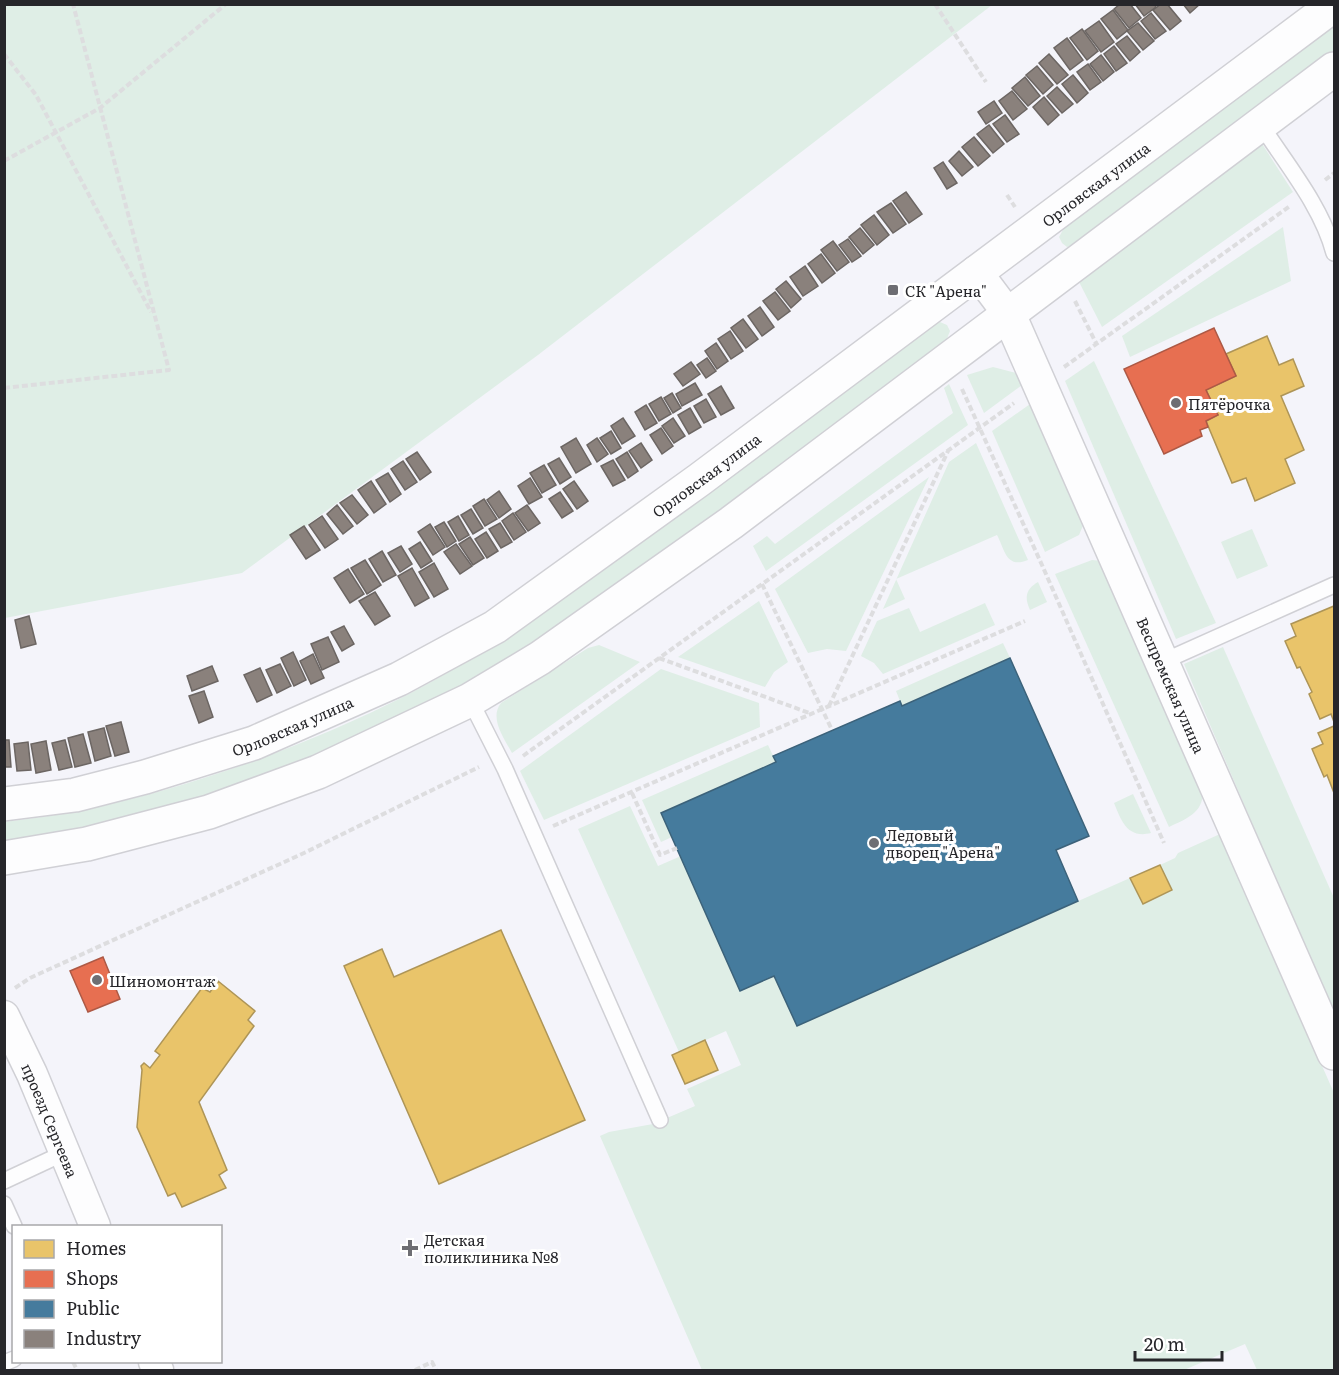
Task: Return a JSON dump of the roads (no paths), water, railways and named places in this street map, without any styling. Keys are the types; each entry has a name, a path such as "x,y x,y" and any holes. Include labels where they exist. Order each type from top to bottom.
{"street":[{"name":"Орловская улица","path":"4,804 75,795 145,777 254,743 399,679 495,627 699,480 1335,5"},
{"path":"4,858 87,844 209,812 318,772 470,700 540,658 731,523 1335,69"},
{"path":"976,271 1009,315"},
{"name":"Веспремская улица","path":"1009,315 1335,1053"},
{"name":"проезд Сергеева","path":"9,1019 94,1225"}],"lane":[{"path":"1261,125 1332,233 1335,253"},
{"path":"1162,662 1335,585"},
{"path":"470,700 505,769 660,1120"},
{"path":"4,1181 64,1154"},
{"path":"4,1204 13,1225"}],"place":[{"name":"СК \"Арена\"","path":"893,290"},
{"name":"Пятёрочка","path":"1176,403"},
{"name":"Ледовый дворец \"Арена\"","path":"874,843"},
{"name":"Шиномонтаж","path":"97,980"},
{"name":"Детская поликлиника №8","path":"410,1248"}]}
